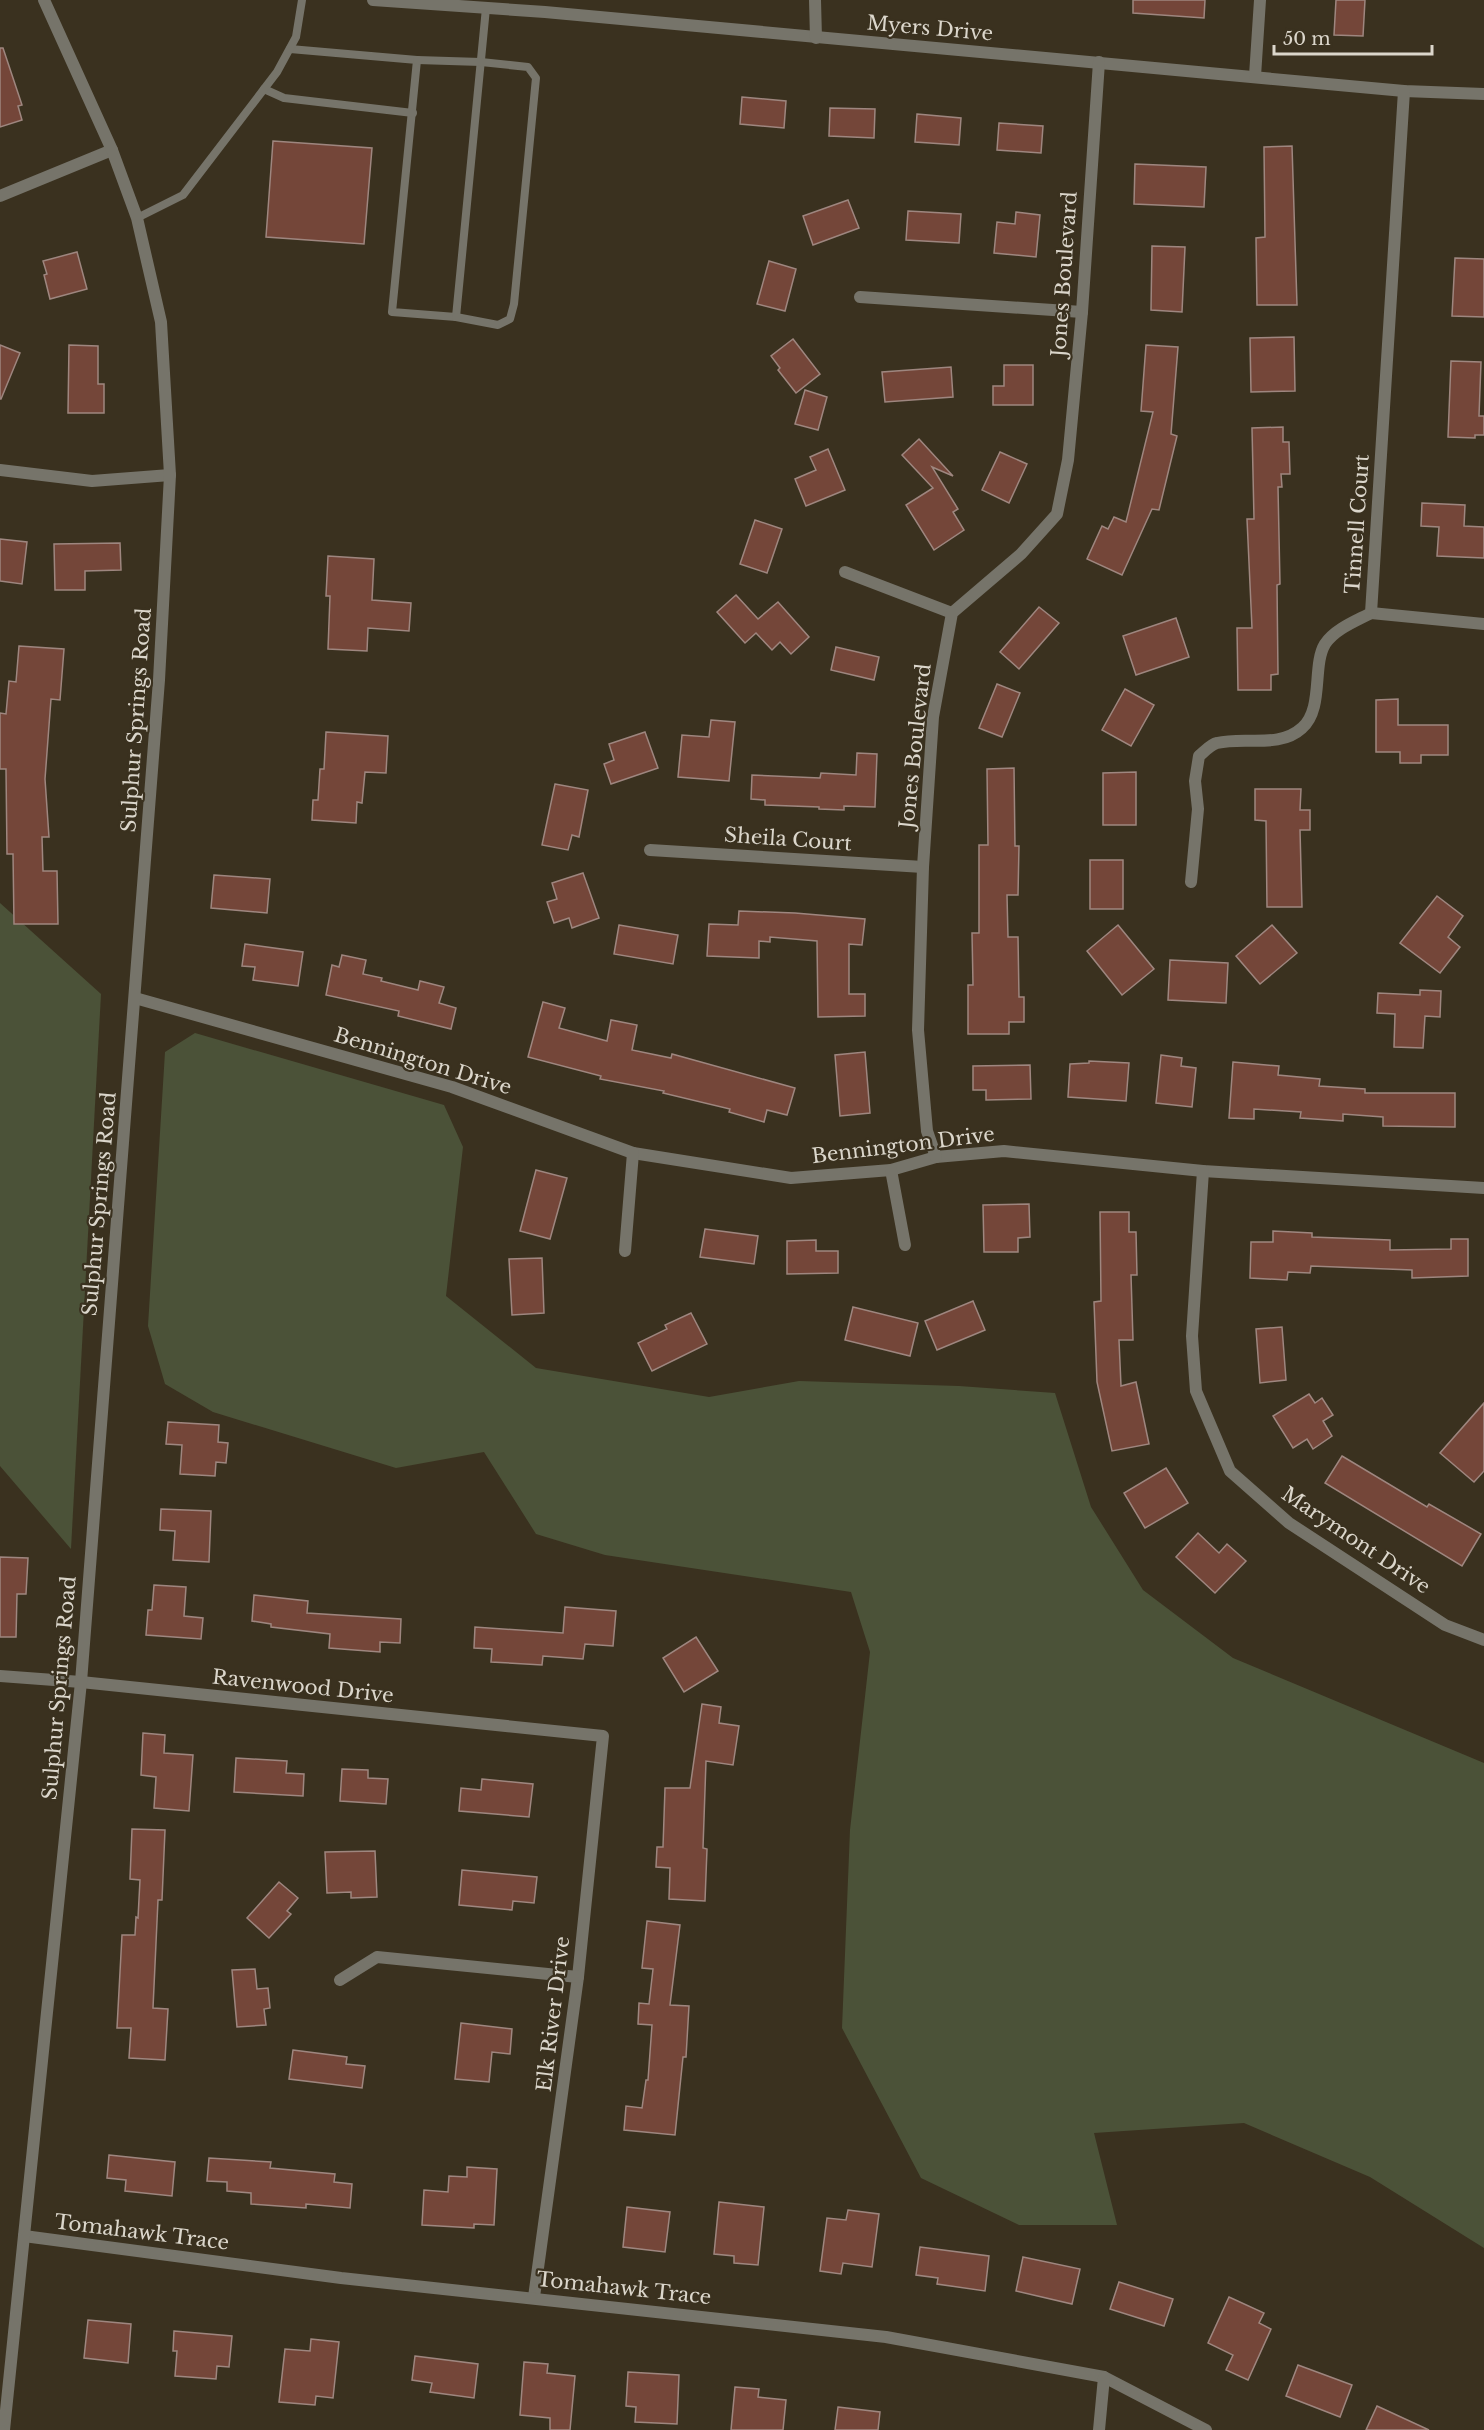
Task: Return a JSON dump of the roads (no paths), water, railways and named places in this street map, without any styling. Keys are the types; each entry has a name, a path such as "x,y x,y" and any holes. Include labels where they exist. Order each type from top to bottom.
{"street":[{"name":"Sulphur Springs Road","path":"4,2430 81,1682 163,632 170,475 161,322 137,218 112,150 44,0"},
{"name":"Myers Drive","path":"373,0 1099,62 1404,91 1484,94"},
{"path":"815,0 816,38"},
{"path":"1255,76 1260,0"},
{"name":"Jones Boulevard","path":"936,1157 927,1131 918,1030 923,867 933,717 952,613 1021,554 1057,514 1068,460 1082,312 1099,62"},
{"name":"Tinnell Court","path":"1191,882 1198,809 1195,781 1199,756 1215,743 1267,740 1288,736 1304,727 1314,708 1325,644 1344,627 1371,613 1404,91"},
{"path":"0,196 112,150"},
{"path":"860,297 1082,312"},
{"path":"0,470 92,481 170,475"},
{"path":"845,572 952,613"},
{"path":"1371,613 1484,624"},
{"name":"Sheila Court","path":"650,850 923,867"},
{"name":"Bennington Drive","path":"135,998 452,1087 633,1153 791,1178 891,1170 936,1157 1004,1151 1203,1171 1484,1188"},
{"path":"625,1251 633,1153"},
{"path":"891,1170 905,1245"},
{"name":"Marymont Drive","path":"1203,1171 1192,1336 1196,1390 1230,1471 1289,1523 1445,1625 1484,1640"},
{"name":"Ravenwood Drive","path":"0,1676 81,1682 603,1736"},
{"name":"Elk River Drive","path":"534,2297 578,1977 603,1736"},
{"path":"340,1980 377,1957 578,1977"},
{"name":"Tomahawk Trace","path":"24,2236 341,2278 534,2297 886,2337 1104,2377 1206,2430"},
{"path":"1099,2430 1104,2377"}],"lane":[{"path":"137,218 183,195 277,72 296,37 302,0"},
{"path":"456,318 486,8"},
{"path":"290,49 417,60 481,62 528,68 536,78 514,304 510,319 498,325 456,318 392,312 417,60"},
{"path":"264,89 284,98 413,113"}]}
